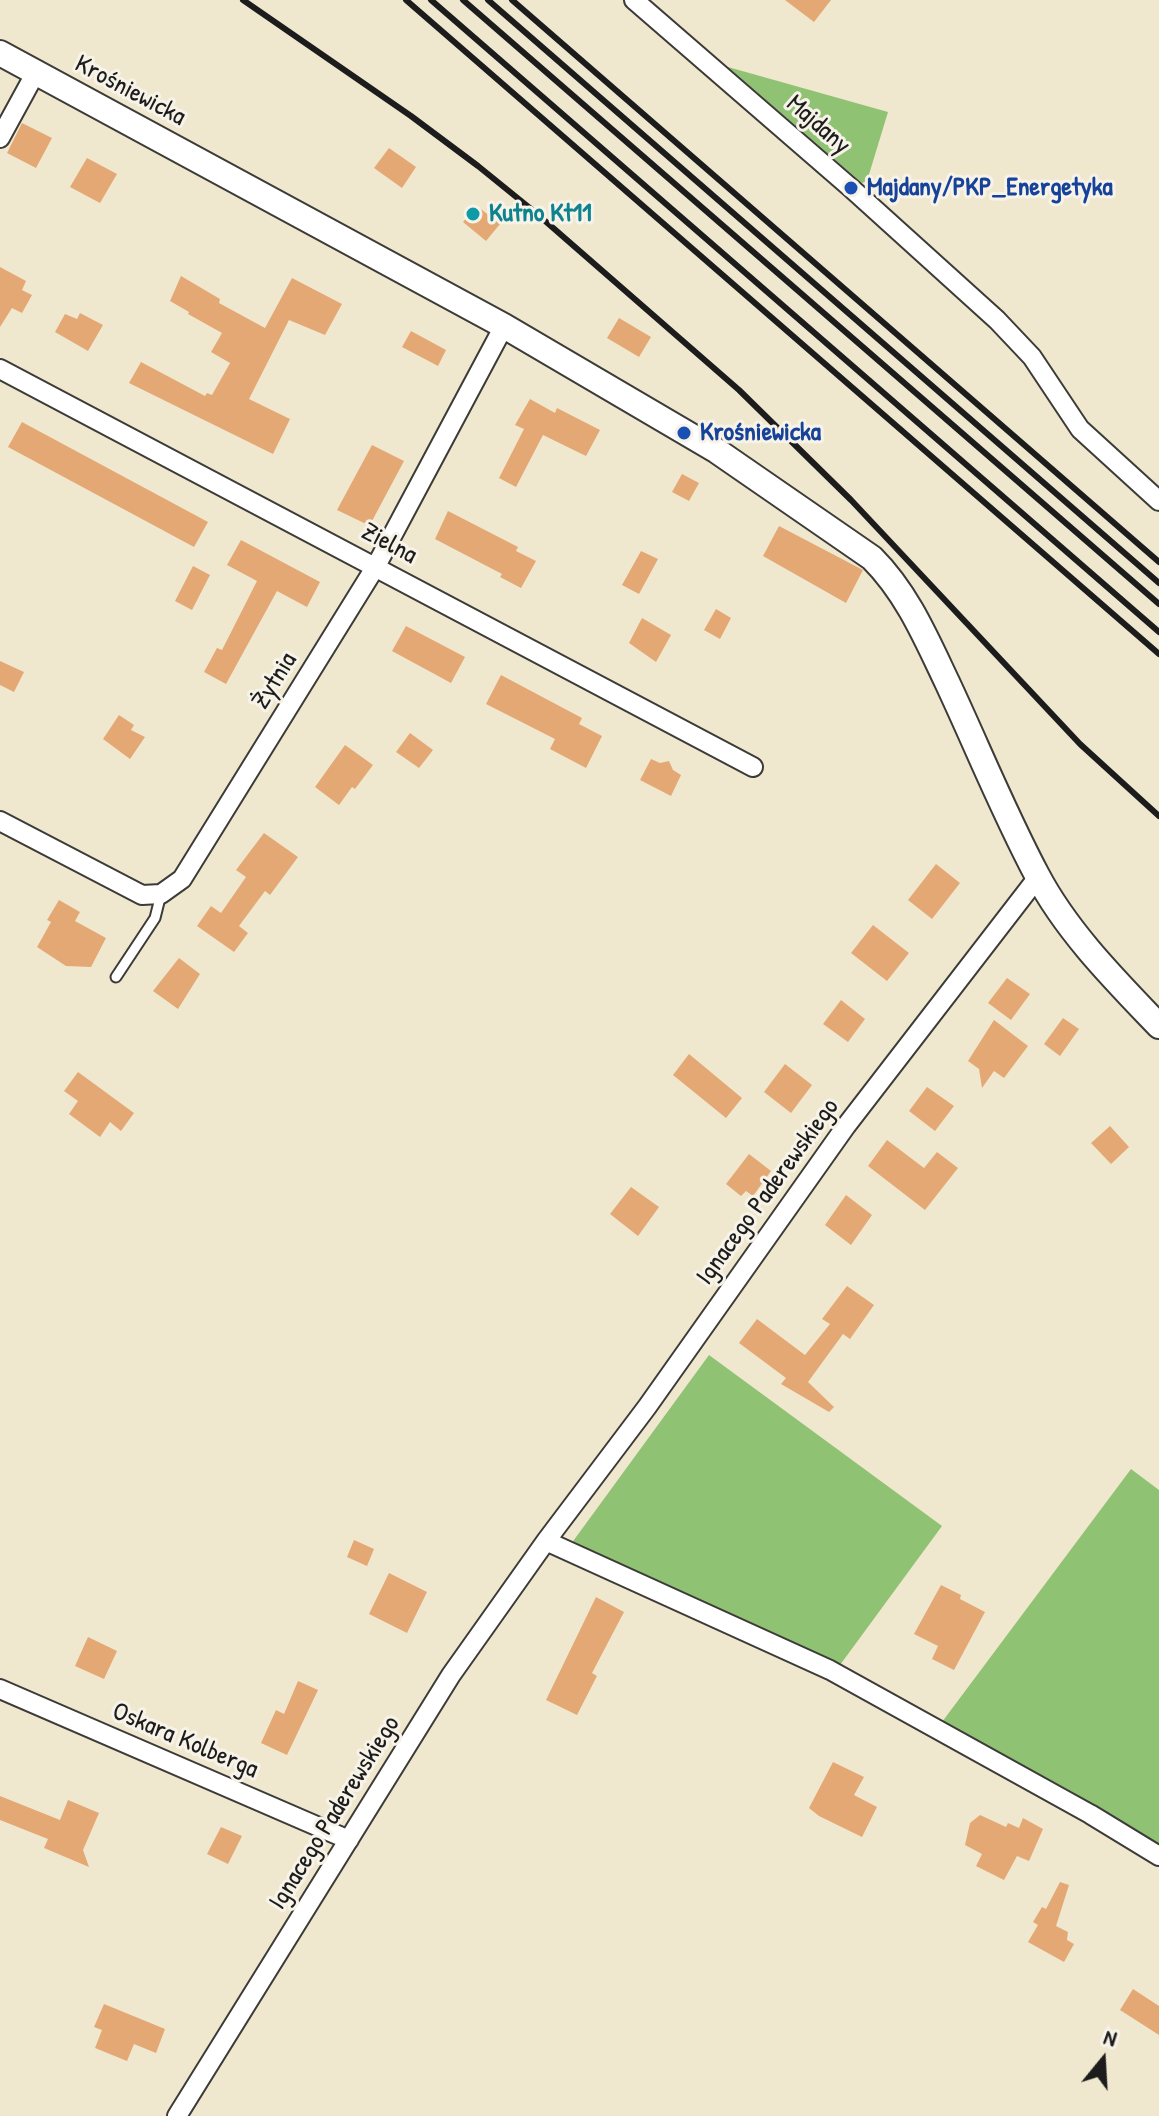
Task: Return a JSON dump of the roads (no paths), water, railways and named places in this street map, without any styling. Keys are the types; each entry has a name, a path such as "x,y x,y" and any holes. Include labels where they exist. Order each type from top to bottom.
{"street":[{"name":"Majdany","path":"634,0 997,320 1032,357 1080,429 1159,501"},
{"name":"Krośniewicka","path":"0,53 504,326 717,451 872,558 890,576 916,618 1038,877 1081,938 1159,1026"},
{"path":"0,138 36,72"},
{"name":"Żytnia","path":"161,894 182,879 376,566 504,326"},
{"name":"Zielna","path":"0,369 753,767"},
{"path":"0,821 142,895 161,894"},
{"name":"Ignacego Paderewskiego","path":"177,2116 451,1675 546,1541 647,1407 846,1126 1038,877"},
{"path":"546,1541 830,1670 1090,1814 1159,1856"},
{"name":"Oskara Kolberga","path":"0,1689 349,1840"}],"lane":[{"path":"116,977 155,918 161,894"}],"railway":[{"path":"243,0 478,166 739,390 851,500 1080,744 1159,816"},
{"path":"406,0 1159,654"},
{"path":"431,0 1159,632"},
{"path":"463,0 1159,604"},
{"path":"488,0 1159,583"},
{"path":"512,0 1159,562"}],"place":[{"name":"Majdany/PKP_Energetyka","path":"851,188"},
{"name":"Kutno Kt11","path":"473,214"},
{"name":"Krośniewicka","path":"684,433"}]}
